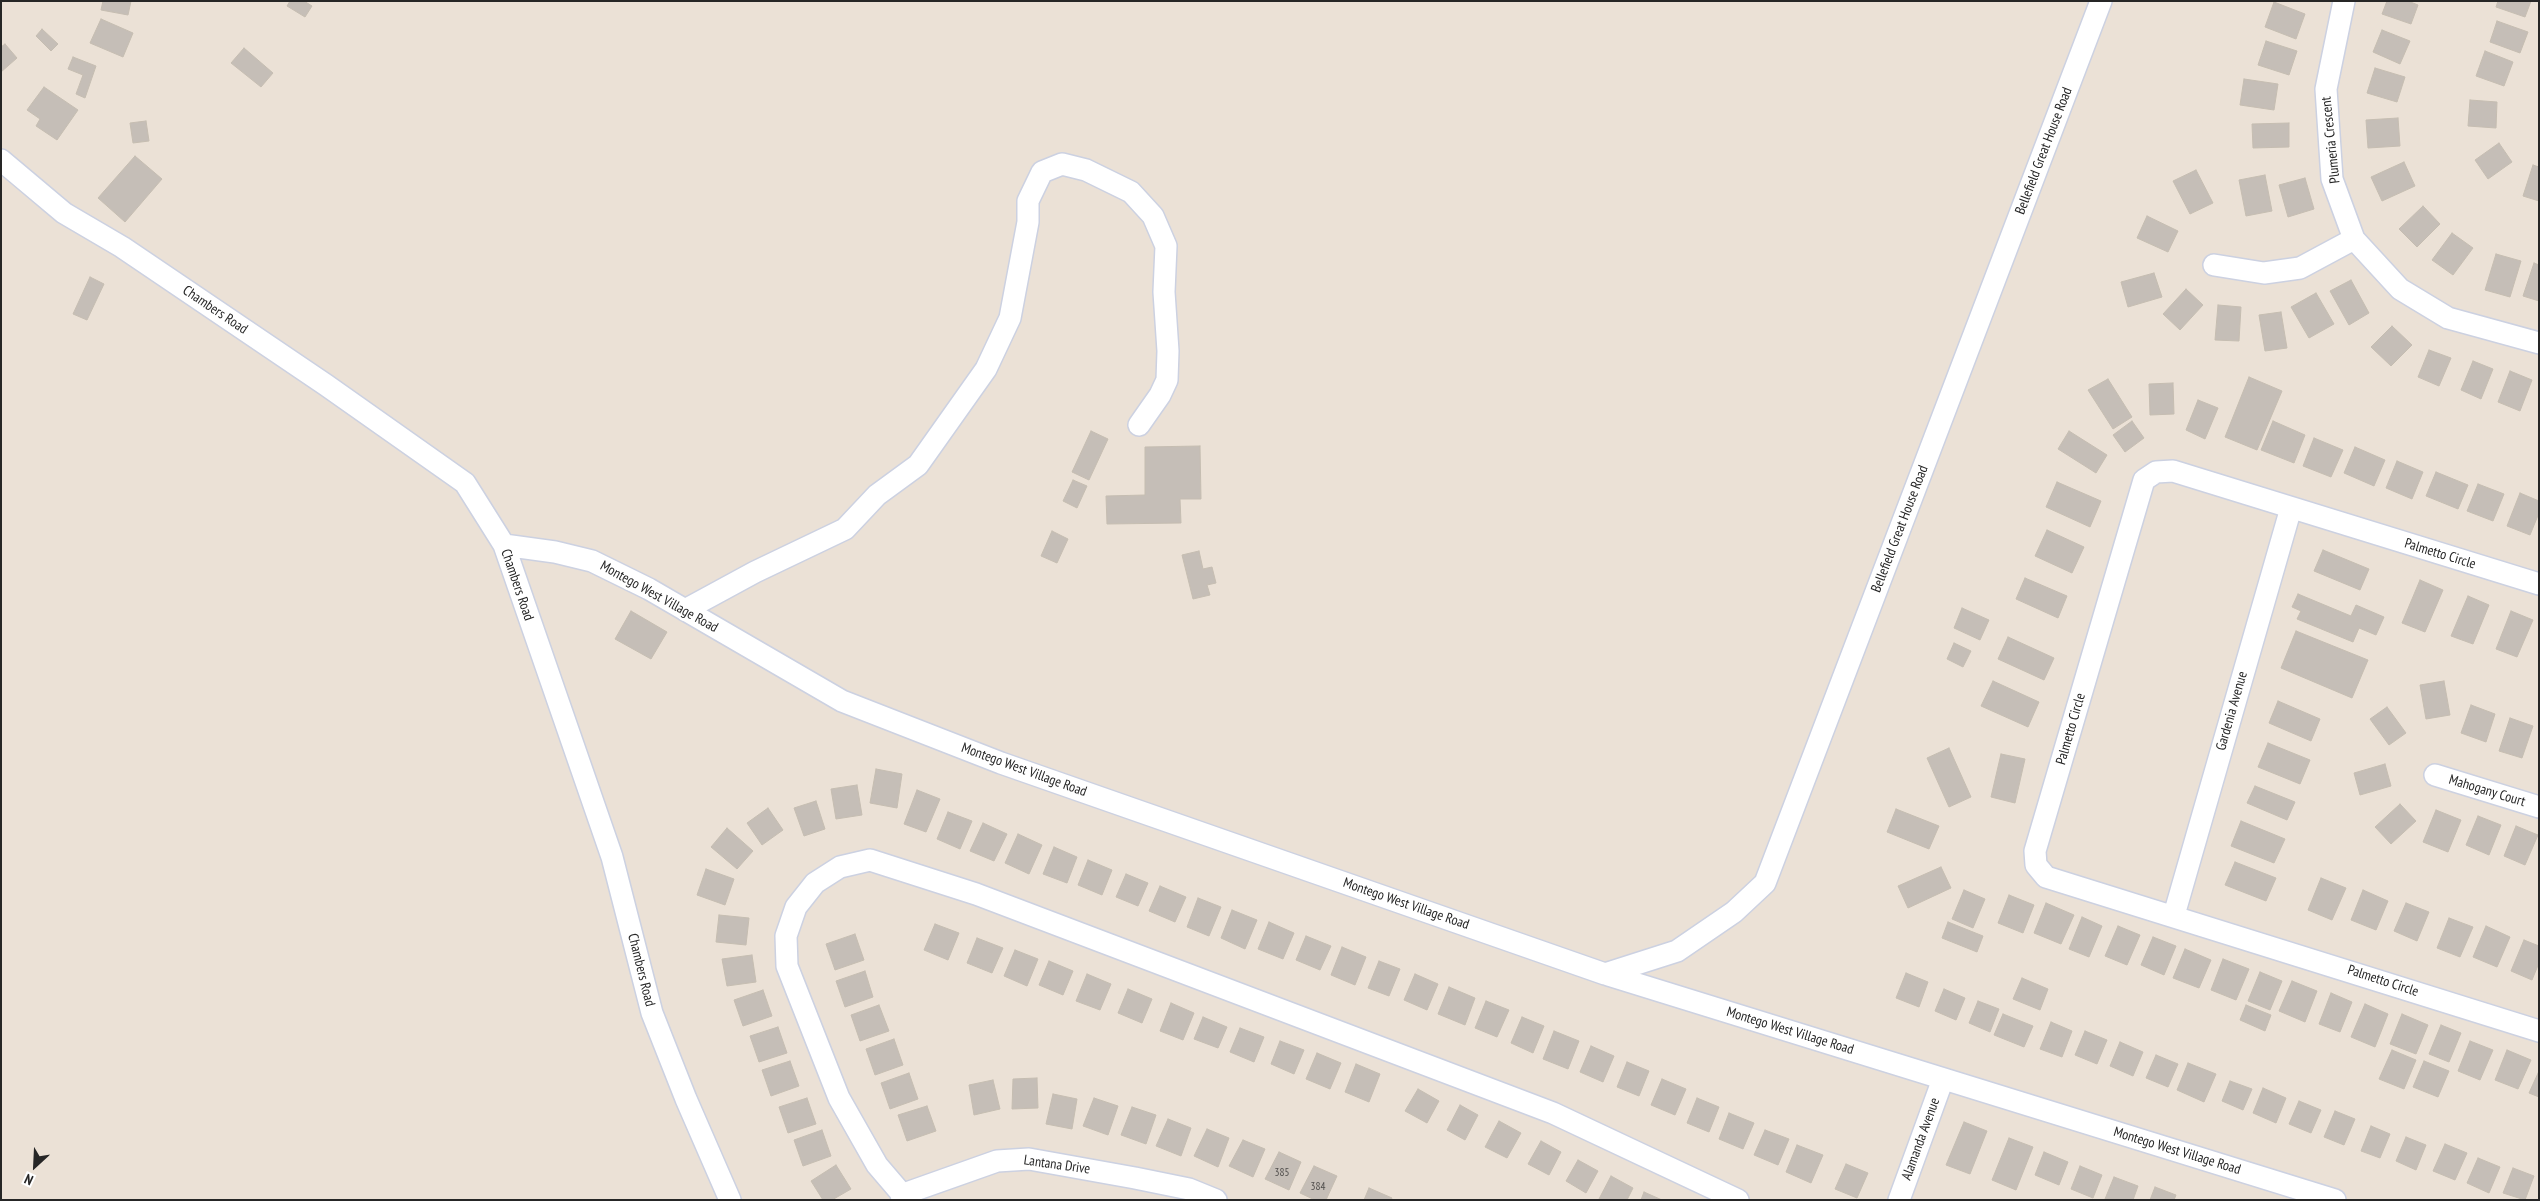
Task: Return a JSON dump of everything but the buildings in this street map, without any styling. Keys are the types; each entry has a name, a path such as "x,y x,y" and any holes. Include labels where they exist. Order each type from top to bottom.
{"street":[{"name":"Bellefield Great House Road","path":"1606,974 1677,952 1734,912 1764,883 2101,1"},
{"name":"Plumeria Crescent","path":"2344,1 2326,89 2332,179 2354,239 2400,289 2448,318 2539,343"},
{"name":"Chambers Road","path":"1,160 64,213 122,247 326,385 465,483 504,545 612,856 652,1013 730,1200"},
{"path":"685,610 756,572 845,529 877,495 918,465 986,369 1010,318 1028,222 1028,201 1042,172 1062,164 1086,170 1131,192 1153,216 1166,246 1164,292 1168,351 1167,380 1139,425"},
{"path":"2214,265 2264,273 2300,268 2354,239"},
{"name":"Palmetto Circle","path":"2539,584 2172,471 2156,472 2144,480 2034,851 2036,865 2046,877 2174,915 2539,1031"},
{"name":"Gardenia Avenue","path":"2174,915 2291,508"},
{"name":"Montego West Village Road","path":"504,545 555,552 592,561 685,610 842,701 1001,763 1606,974 2335,1200"},
{"name":"Mahogany Court","path":"2435,775 2539,807"},
{"path":"904,1198 878,1165 840,1098 787,966 786,936 796,907 815,883 840,867 870,860 976,894 1554,1113 1738,1200"},
{"name":"Alamanda Avenue","path":"1899,1200 1943,1079"},
{"name":"Lantana Drive","path":"904,1198 997,1161 1029,1159 1189,1189 1216,1200"}]}
